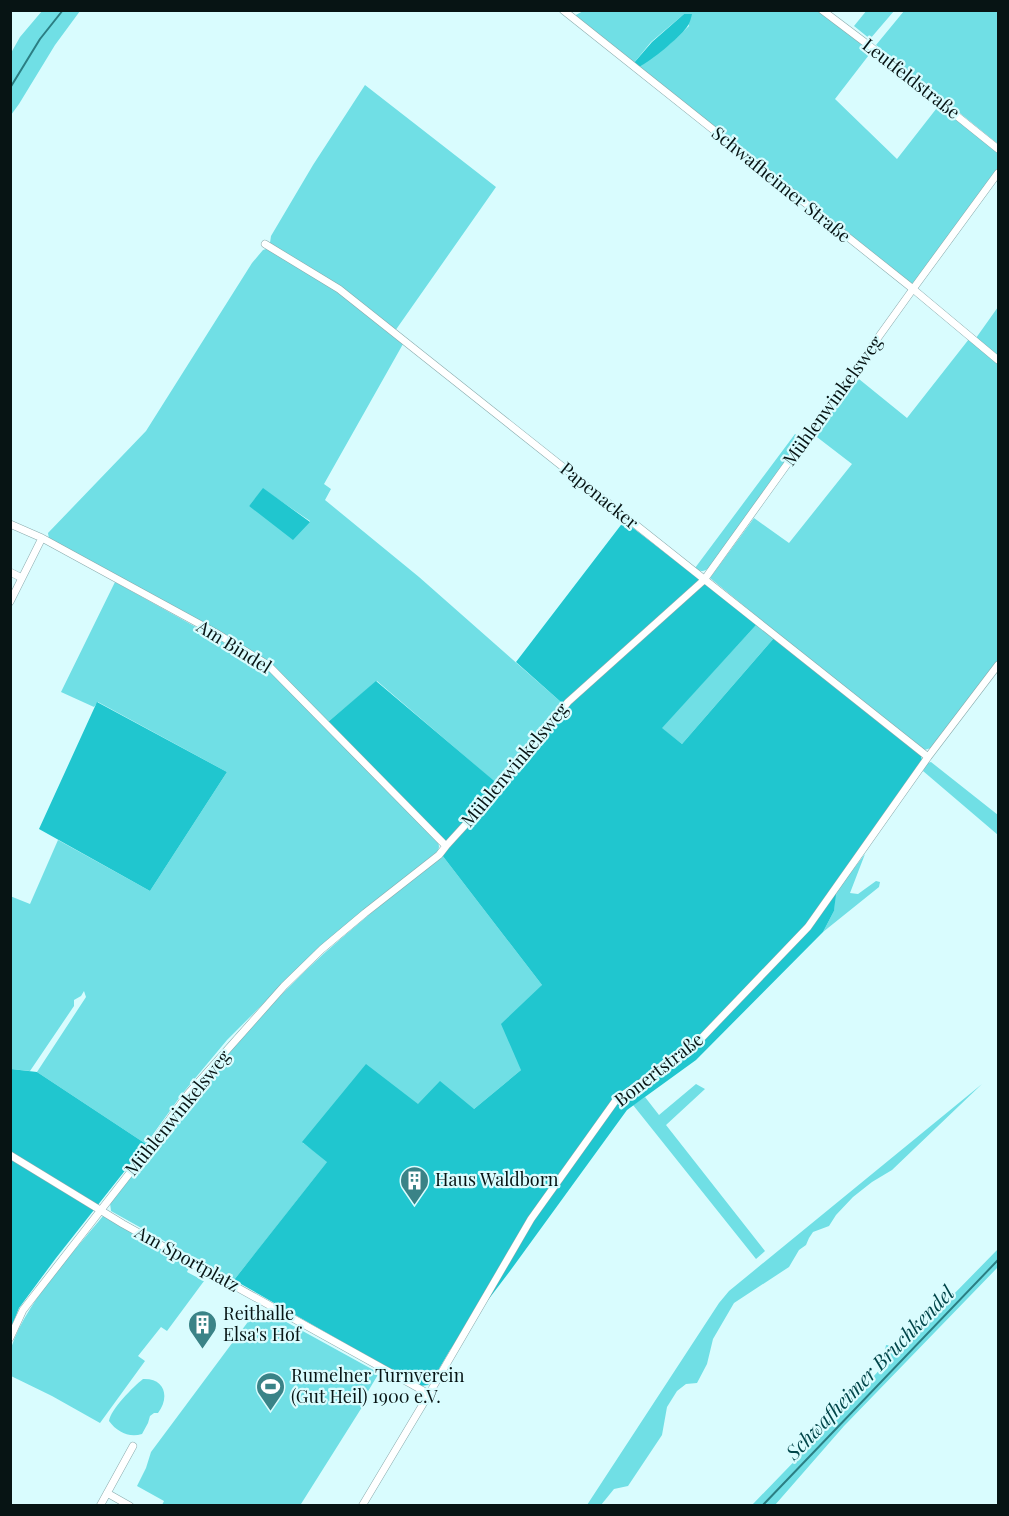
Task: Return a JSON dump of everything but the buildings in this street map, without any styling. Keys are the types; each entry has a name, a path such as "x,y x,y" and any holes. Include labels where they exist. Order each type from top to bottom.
{"street":[{"name":"Schwafheimer Straße","path":"563,10 999,360"},
{"name":"Leutfeldstraße","path":"822,10 999,149"},
{"name":"Mühlenwinkelsweg","path":"10,1338 23,1310 150,1147 187,1095 284,987 322,949 439,855 488,800 568,702 704,580 999,173"},
{"name":"Papenacker","path":"264,244 339,289 928,757"},
{"name":"Am Bindel","path":"10,524 42,538 216,633 268,665 446,846"},
{"path":"10,602 42,538"},
{"path":"10,572 22,578"},
{"name":"Bonertstraße","path":"362,1506 531,1219 616,1100 693,1047 808,927 928,757 999,665"},
{"name":"Am Sportplatz","path":"10,1155 123,1224 429,1394"},
{"path":"100,1506 133,1446"},
{"path":"107,1493 130,1506"}],"shaded area":[{"path":"585,10 818,11 872,51 835,99 897,159 940,104 998,151 998,169 911,285 639,67 670,44 689,26 684,14 651,42 633,64 574,16"},
{"path":"867,10 894,11 870,39 854,26"},
{"path":"42,11 80,11 55,45 11,115 11,53 20,37"},
{"path":"904,11 998,11 998,144 876,45"},
{"path":"684,14 692,14 688,25 678,37 639,67 633,64 652,42"},
{"path":"365,85 496,187 395,331 270,243 271,236 313,165"},
{"path":"263,250 271,250 335,289 403,344 324,484 331,489 325,500 419,577 562,703 496,783 377,681 328,722 270,662 49,539 48,533 146,431 252,263","holes":["263,489 310,522 249,506"]},
{"path":"998,307 998,356 976,338"},
{"path":"969,339 998,364 998,661 931,748 921,751 710,578 754,518 789,543 852,464 813,434 854,375 907,418"},
{"path":"795,434 802,439 709,568 702,571 695,568"},
{"path":"263,488 310,522 293,540 249,506"},
{"path":"624,521 757,624 662,728 682,744 774,638 920,752 922,760 830,890 836,894 834,911 823,932 696,1060 627,1110 450,1350 433,1379 428,1385 420,1386 234,1280 327,1162 302,1142 366,1064 418,1104 440,1081 474,1109 521,1070 501,1024 542,985 442,855 451,846 328,722 376,681 499,785 567,702 562,703 516,662"},
{"path":"115,582 267,668 438,840 439,847 438,851 313,954 227,1040 182,1094 146,1144 37,1072 86,997 84,991 74,1000 74,1006 30,1071 11,1069 10,896 30,904 58,840 150,891 227,772 98,702 94,707 61,692"},
{"path":"757,624 774,638 682,744 661,728"},
{"path":"97,702 227,772 150,891 39,829"},
{"path":"931,762 998,815 998,835 923,771 927,763"},
{"path":"865,854 850,893 858,894 876,881 880,882 879,887 823,932 834,911 835,893"},
{"path":"442,855 542,985 521,1070 474,1109 418,1105 366,1065 303,1143 328,1161 234,1280 111,1211 110,1203 152,1148 217,1066 263,1014 324,954"},
{"path":"11,1069 37,1072 146,1144 19,1308 11,1328"},
{"path":"696,1084 705,1089 666,1125 765,1251 756,1259 633,1105 645,1097 659,1115"},
{"path":"982,1084 892,1170 853,1197 829,1226 813,1232 789,1267 734,1303 713,1339 707,1364 697,1383 686,1384 677,1391 667,1407 662,1435 628,1486 614,1489 601,1505 587,1505 729,1291"},
{"path":"103,1216 190,1265 187,1272 204,1281 167,1331 161,1327 138,1356 145,1361 100,1423 11,1376 10,1354 27,1313 64,1262"},
{"path":"998,1249 998,1267 844,1426 775,1505 752,1505 838,1416 835,1404 841,1397 852,1401 881,1368 886,1345 902,1347"},
{"name":"Rumelner Turnverein (Gut Heil) 1900 e.V.","path":"259,1307 379,1373 361,1403 364,1404 301,1504 296,1506 162,1505 164,1501 137,1486 151,1452"},
{"path":"143,1379 161,1385 164,1401 158,1413 150,1416 142,1434 128,1435 109,1421 118,1405"}],"waterway":[{"path":"10,88 40,39 63,10"},
{"name":"Schwafheimer Bruchkendel","path":"762,1506 998,1260"}],"place":[{"name":"Haus Waldborn","path":"414,1206"},
{"name":"Reithalle Elsa's Hof","path":"202,1350"},
{"name":"Rumelner Turnverein (Gut Heil) 1900 e.V.","path":"270,1412"}]}
